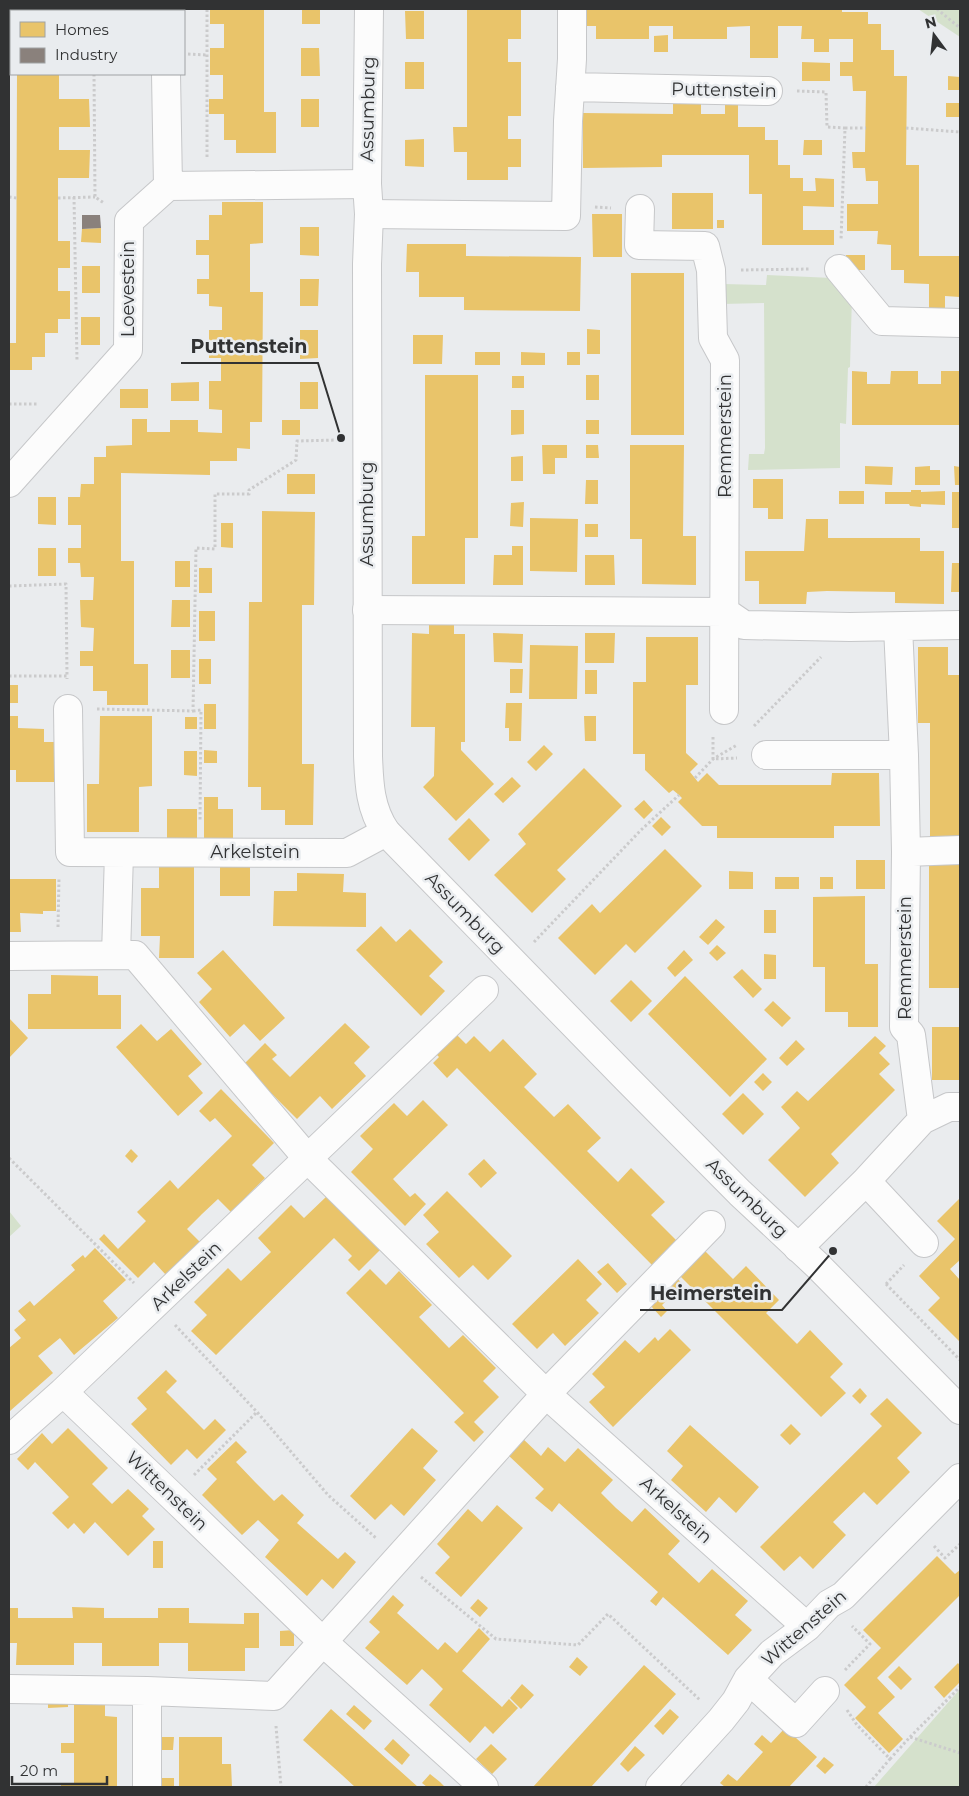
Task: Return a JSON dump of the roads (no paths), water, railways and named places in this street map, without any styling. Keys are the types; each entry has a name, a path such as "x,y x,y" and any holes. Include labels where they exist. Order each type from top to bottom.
{"street":[{"name":"Assumburg","path":"369,9 367,184 369,214 367,439 369,781 372,803 379,822 386,832 740,1193 858,1307 960,1410"},
{"path":"369,214 566,216 572,9"},
{"path":"166,75 168,186 367,184"},
{"name":"Puttenstein","path":"570,87 768,91"},
{"name":"Loevestein","path":"9,483 128,350 129,221 168,186"},
{"name":"Remmerstein","path":"640,209 639,245 705,246 711,270 713,338 725,360 724,710"},
{"path":"840,269 882,321 960,323"},
{"path":"367,610 725,612 744,625 850,627 960,625"},
{"name":"Remmerstein","path":"898,627 906,852 904,1028 911,1035 922,1120"},
{"name":"Arkelstein","path":"68,709 70,852 347,853 386,832"},
{"path":"766,755 904,755"},
{"path":"906,852 960,850"},
{"path":"116,955 119,853"},
{"name":"Arkelstein","path":"9,956 136,955 308,1158 546,1394 807,1627"},
{"name":"Arkelstein","path":"63,1392 484,990"},
{"path":"798,1248 866,1180 922,1120 948,1107 960,1107"},
{"path":"866,1180 924,1243"},
{"path":"9,1689 147,1691 274,1696 546,1394 711,1225"},
{"path":"9,1440 63,1392"},
{"name":"Wittenstein","path":"63,1392 174,1496 323,1642 484,1787"},
{"name":"Wittenstein","path":"660,1787 721,1720 736,1701 748,1679 772,1653 807,1627 829,1604 842,1596 960,1478"},
{"path":"748,1679 796,1723 826,1690"},
{"path":"147,1691 147,1787"}],"place":[{"name":"Puttenstein","path":"341,438"},
{"name":"Heimerstein","path":"833,1251"}]}
